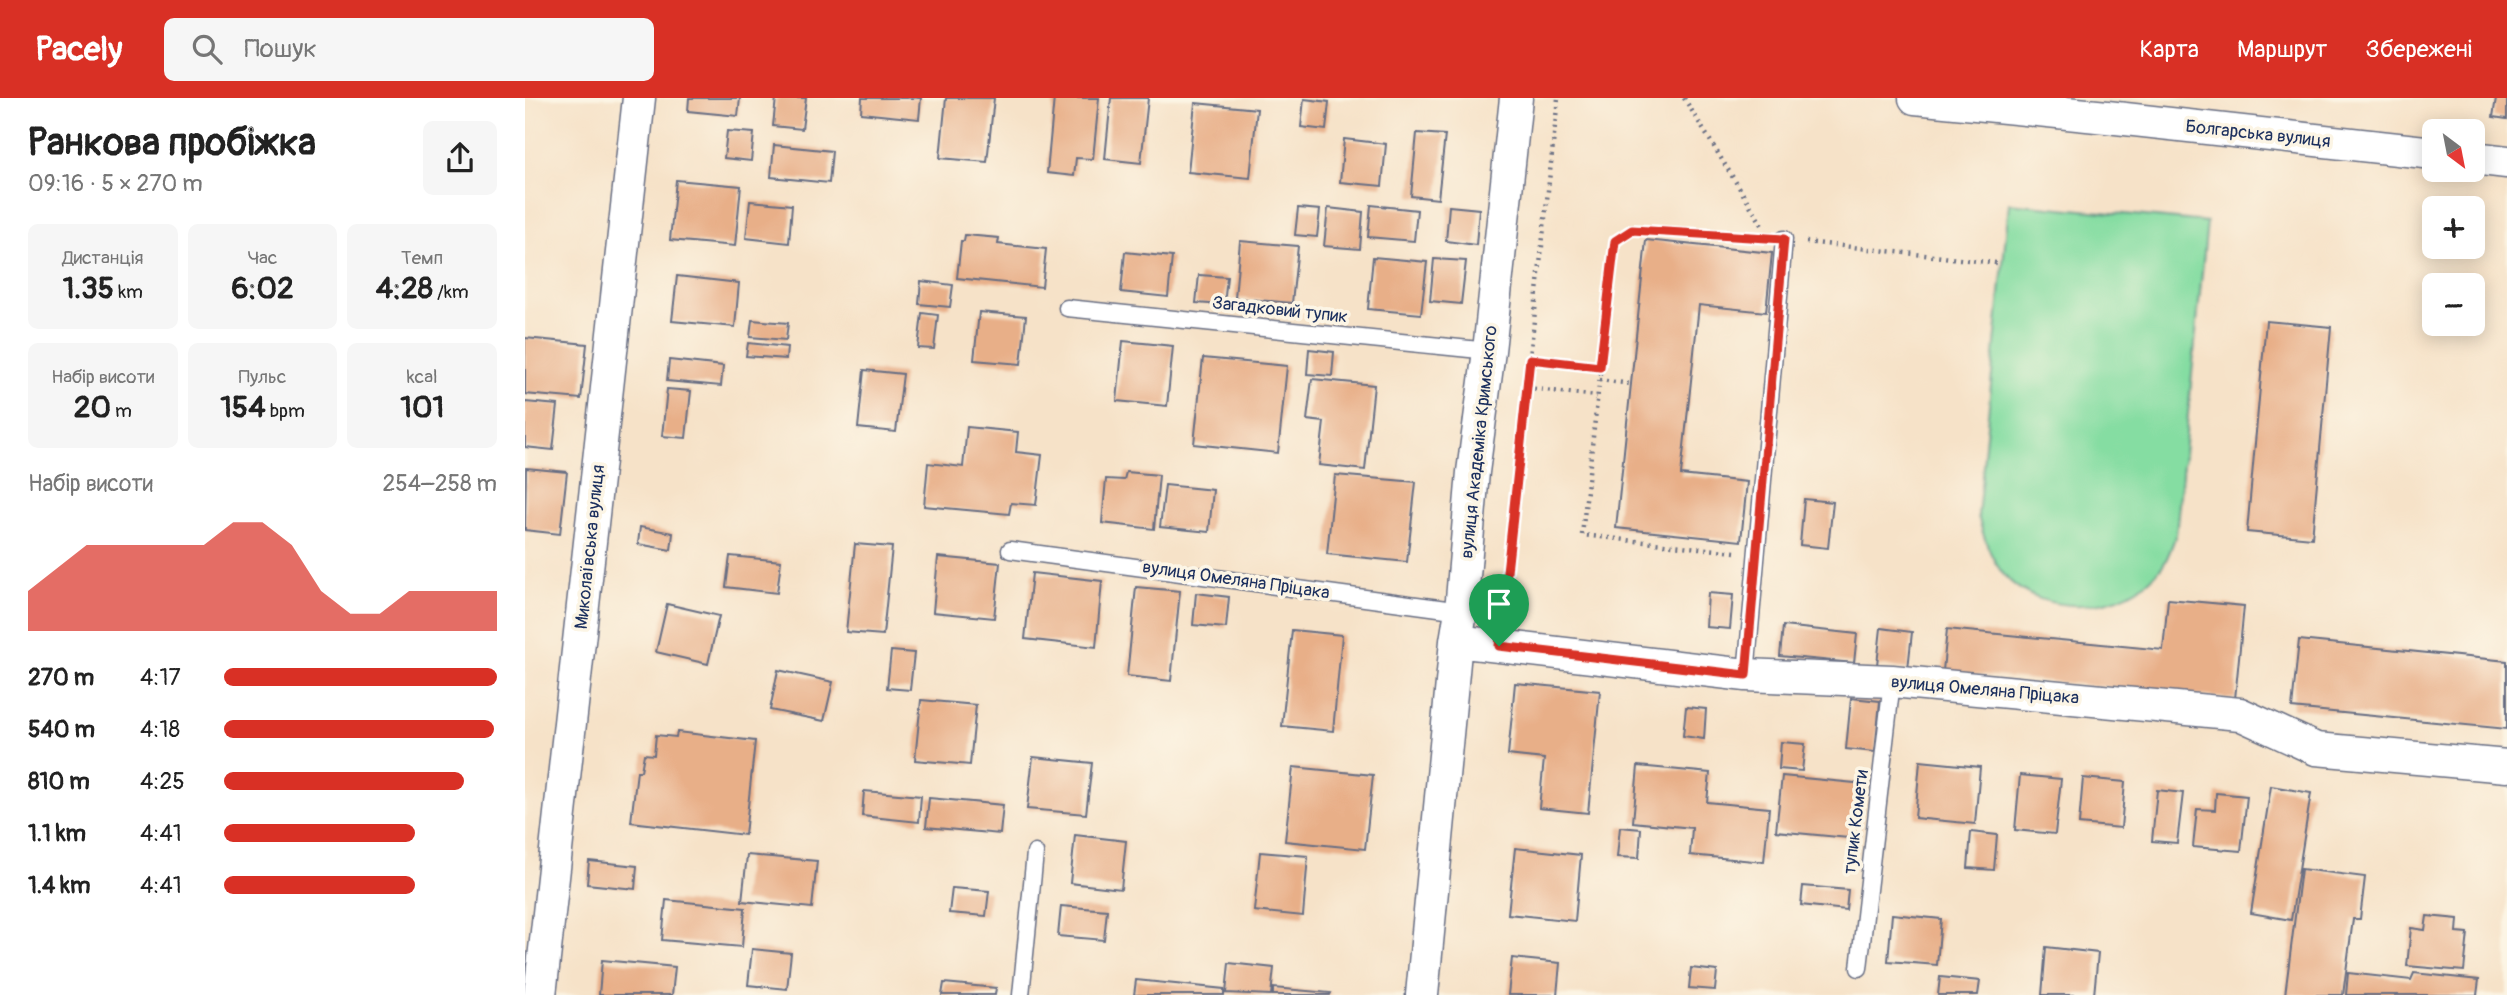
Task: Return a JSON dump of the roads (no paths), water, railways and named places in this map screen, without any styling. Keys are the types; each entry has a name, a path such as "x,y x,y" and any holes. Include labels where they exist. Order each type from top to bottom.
{"street":[{"name":"Миколаївська вулиця","path":"540,995 639,98"},
{"name":"вулиця Академіка Кримського","path":"1422,995 1473,472 1489,351 1515,98"},
{"name":"Болгарська вулиця","path":"1915,98 2108,107 2422,151"},
{"path":"2485,159 2507,162"},
{"name":"вулиця Омеляна Пріцака","path":"1459,626 1499,646 1746,675 1892,681 2240,714 2316,749 2507,766"}],"lane":[{"path":"1746,675 1784,239"},
{"name":"Загадковий тупик","path":"1066,308 1489,351"},
{"name":"вулиця Омеляна Пріцака","path":"1010,550 1459,626"},
{"name":"тупик Комети","path":"1859,968 1892,681"},
{"path":"1021,995 1035,853"}]}
